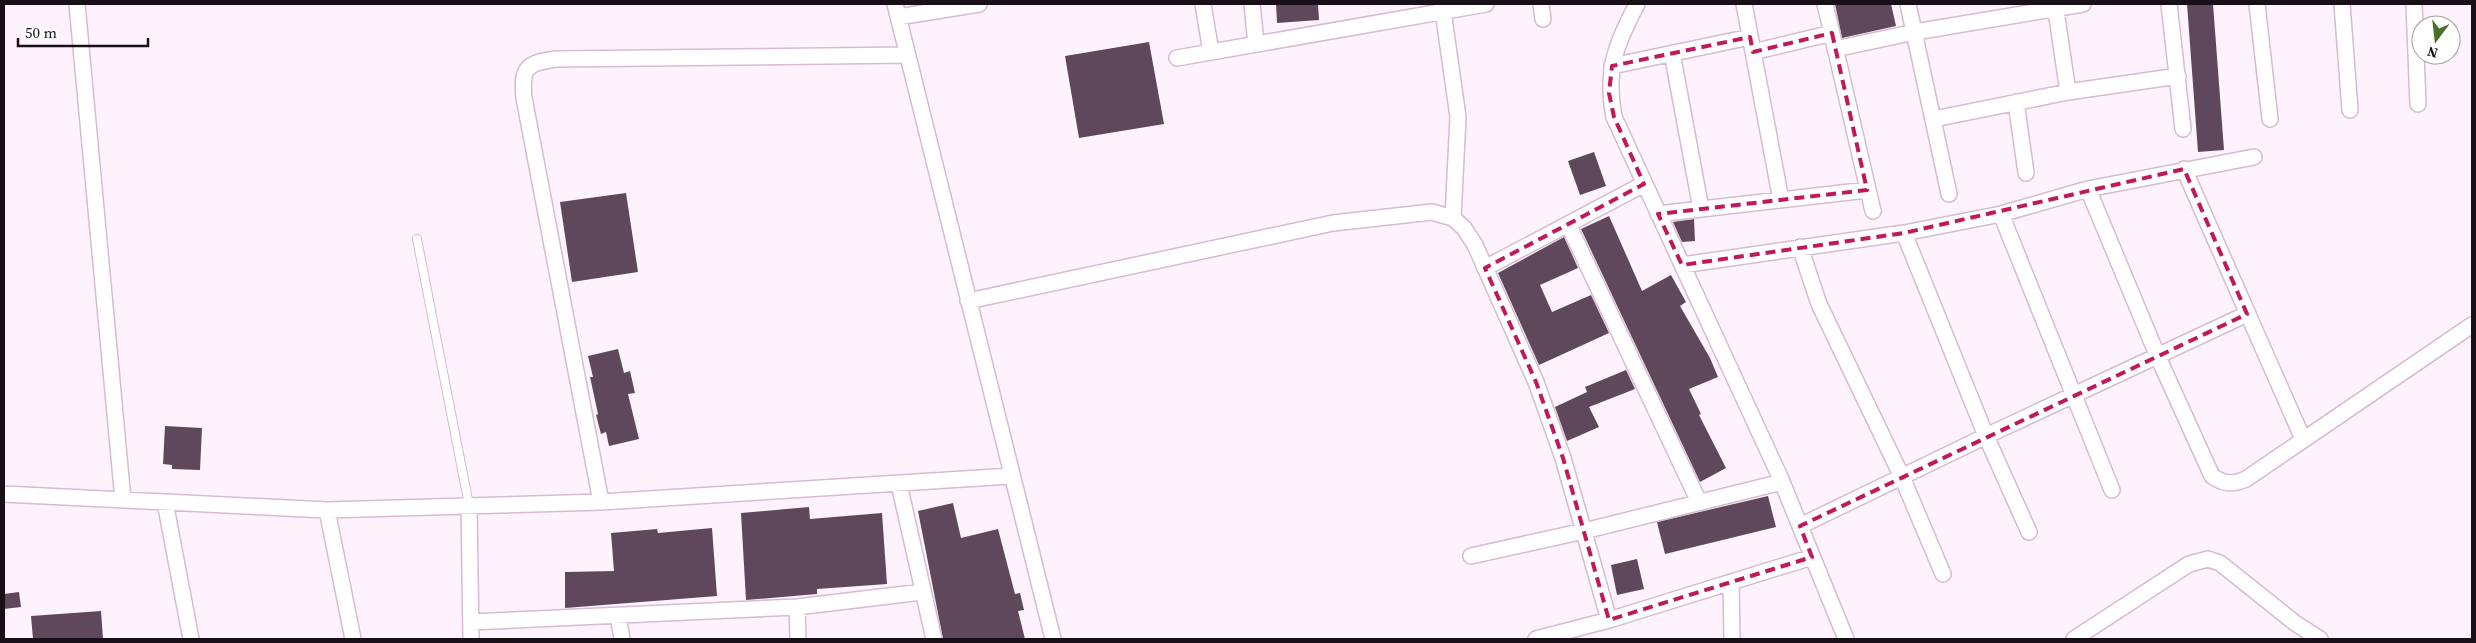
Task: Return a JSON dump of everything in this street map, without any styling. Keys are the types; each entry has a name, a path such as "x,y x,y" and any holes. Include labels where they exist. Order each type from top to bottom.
{"street":[{"path":"77,4 123,500"},
{"path":"979,4 896,11 1052,639"},
{"path":"1203,4 1211,52"},
{"path":"1252,4 1256,44"},
{"path":"1176,58 1443,8 1486,4"},
{"path":"1541,4 1543,19"},
{"path":"1637,4 1621,35 1612,66 1609,93 1614,116 1782,482 1846,639"},
{"path":"1744,4 1781,200"},
{"path":"1825,4 1873,211"},
{"path":"1908,4 1949,194"},
{"path":"1835,49 2055,6 2083,4"},
{"path":"2169,4 2183,129"},
{"path":"2258,4 2270,119"},
{"path":"2342,4 2350,110"},
{"path":"2414,4 2418,104"},
{"path":"2055,6 2068,92"},
{"path":"1443,8 1458,118 1452,218"},
{"path":"1612,66 1672,53 1832,34"},
{"path":"1672,53 1702,209"},
{"path":"601,502 524,98 522,81 526,70 534,62 556,59 907,54"},
{"path":"1934,119 2068,92 2178,76"},
{"path":"2016,102 2026,173"},
{"path":"1682,265 1904,233 2001,214 2088,189 2254,157"},
{"path":"2184,169 2303,439"},
{"path":"1485,268 1644,184"},
{"path":"2088,189 2158,357 2212,476 2222,483 2235,484 2246,479 2472,325"},
{"path":"1658,214 1867,190"},
{"path":"968,301 1333,222 1432,212 1452,218 1464,228 1485,268 1536,382 1563,458 1609,620"},
{"path":"2001,214 2072,396 2112,490"},
{"path":"1568,224 1699,502"},
{"path":"1904,233 1986,436 2029,532"},
{"path":"1800,247 1819,304 1902,477 1943,574"},
{"path":"1800,526 1986,436 2247,314"},
{"path":"4,494 327,510 601,502 1011,476"},
{"path":"1471,556 1584,531 1782,482"},
{"path":"899,484 934,639"},
{"path":"165,502 191,639"},
{"path":"469,506 471,639"},
{"path":"327,510 353,639"},
{"path":"1538,639 1609,620 1812,557"},
{"path":"2074,639 2189,564 2208,559 2220,563 2295,623 2320,639"},
{"path":"1731,582 1732,639"},
{"path":"471,622 797,607 922,592"},
{"path":"797,607 798,639"},
{"path":"618,616 622,639"}],"lane":[{"path":"417,240 469,506"}],"highlighted area":[{"path":"1832,33 1867,190 1658,214 1682,265 1904,233 2184,169 2247,314 1800,526 1812,557 1609,620 1563,458 1536,382 1485,268 1644,184 1614,117 1609,93 1612,66 1750,37 1753,52"}],"building":[{"path":"1276,4 1318,4 1319,20 1277,23"},
{"path":"1835,4 1891,4 1896,26 1842,38"},
{"path":"2187,4 2213,4 2224,150 2198,152"},
{"path":"1149,42 1164,124 1079,138 1065,56"},
{"path":"1594,152 1606,186 1580,195 1568,161"},
{"path":"626,193 638,272 572,282 560,202"},
{"path":"1609,216 1642,291 1671,275 1686,302 1680,306 1710,358 1718,377 1689,389 1701,414 1699,415 1726,468 1700,482 1581,229"},
{"path":"1694,219 1695,241 1682,242 1673,222"},
{"path":"1564,237 1578,268 1540,285 1552,312 1591,295 1609,333 1539,365 1498,273"},
{"path":"618,349 624,373 630,371 635,393 628,394 639,439 609,446 606,432 601,434 596,415 598,414 590,377 593,377 588,356"},
{"path":"1626,370 1635,389 1589,407 1599,427 1567,441 1555,407 1587,392 1585,387"},
{"path":"165,426 202,428 200,470 172,469 172,465 163,464"},
{"path":"1768,496 1776,527 1665,554 1657,522"},
{"path":"953,503 961,538 998,529 1015,594 1020,593 1024,610 1018,611 1025,639 943,639 918,511"},
{"path":"809,507 810,519 882,513 887,584 817,589 817,594 746,600 741,513"},
{"path":"712,528 717,596 565,608 565,572 614,571 611,533 657,529 658,533"},
{"path":"1637,559 1644,589 1617,595 1611,565"},
{"path":"19,592 21,607 4,609 4,594"},
{"path":"101,611 103,639 33,639 31,616"}]}
